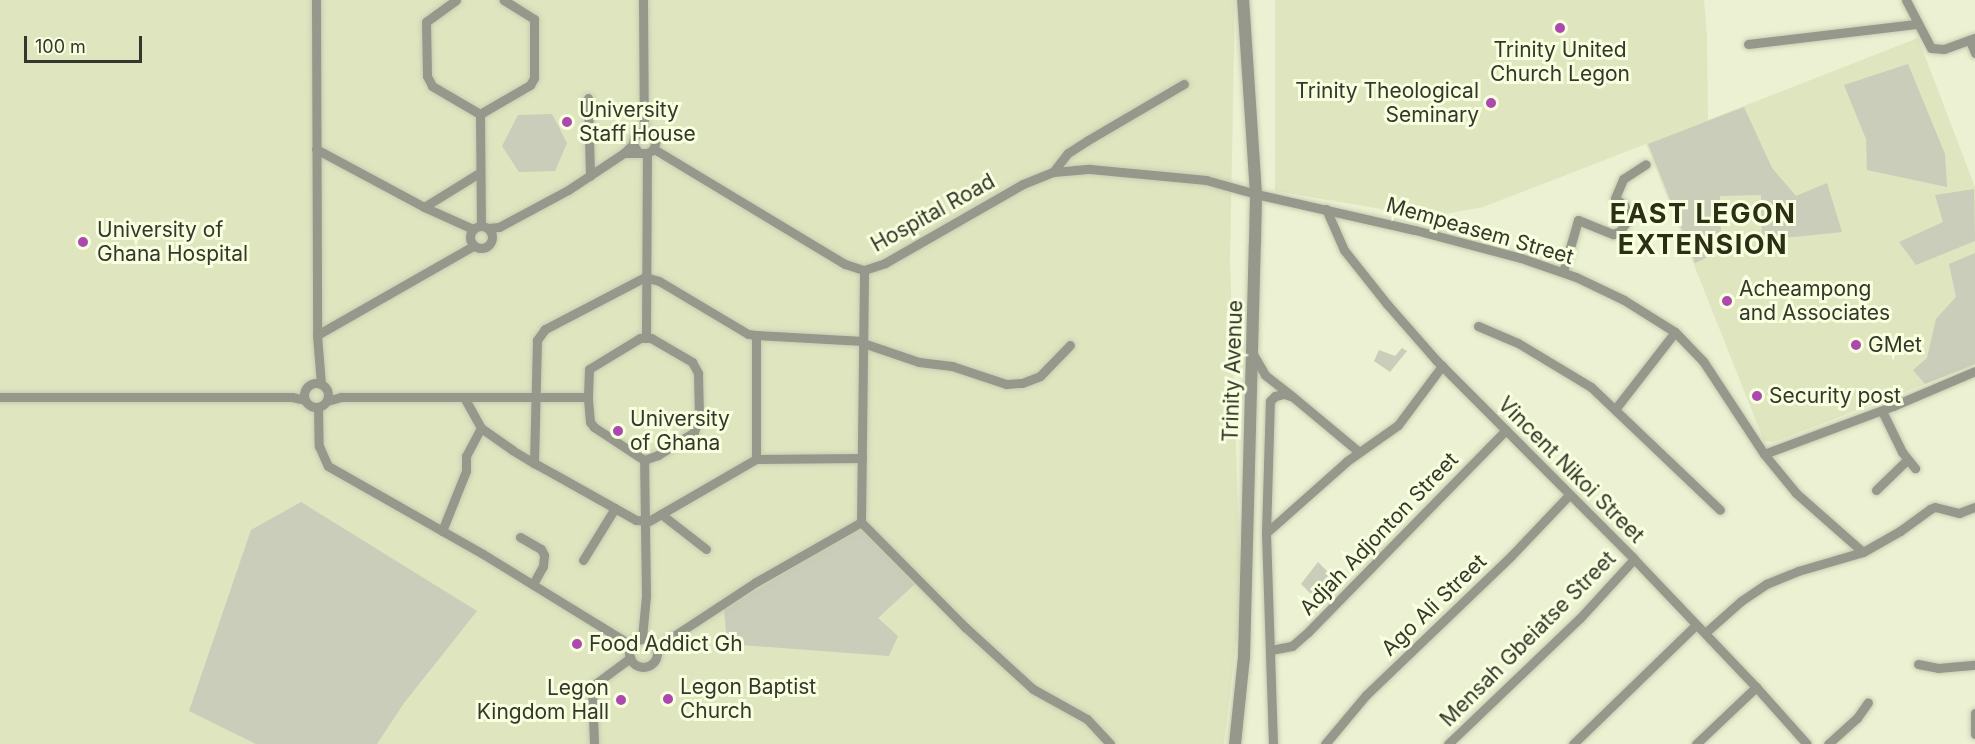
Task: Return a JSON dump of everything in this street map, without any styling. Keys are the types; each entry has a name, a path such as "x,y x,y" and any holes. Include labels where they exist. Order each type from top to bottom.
{"street":[{"path":"0,397 292,397 305,396 317,383 316,0"},
{"path":"456,0 426,22 428,82 480,114"},
{"path":"480,114 530,85 534,78 534,19 504,0"},
{"path":"642,0 644,130"},
{"name":"Trinity Avenue","path":"1235,744 1244,657 1256,194 1243,0"},
{"path":"1910,1 1916,24 1930,48 1944,50 1973,39 1975,53"},
{"path":"1748,44 1916,24"},
{"path":"1053,172 1068,153 1184,84"},
{"path":"588,98 590,176"},
{"path":"472,243 487,246 487,229 478,173 480,114"},
{"path":"644,130 652,133 646,148 646,338"},
{"path":"644,130 637,134 646,148"},
{"path":"317,335 461,252 487,229 590,176 624,153 646,148"},
{"name":"Hospital Road","path":"646,148 664,154 845,264 864,270 885,263 1023,184 1053,172 1090,169 1127,171 1206,180 1256,194"},
{"path":"316,149 424,207 487,229"},
{"path":"1563,272 1578,220 1613,234 1620,231 1627,221 1627,212 1624,205 1615,198 1623,179 1646,165"},
{"path":"424,207 478,173"},
{"name":"Mempeasem Street","path":"1256,194 1415,230 1563,272 1624,300 1675,332 1703,361 1764,454 1796,493 1863,552"},
{"name":"Vincent Nikoi Street","path":"1326,209 1349,256 1387,304 1442,366 1634,559 1756,687 1806,744"},
{"path":"864,270 861,522 965,627 1033,689 1087,719 1110,744"},
{"path":"534,463 537,340 540,333 645,277 659,281 748,334 862,342 919,362 952,366 1006,384 1022,383 1040,376 1070,345"},
{"path":"1478,326 1518,343 1557,365 1616,408 1720,510"},
{"path":"1616,408 1675,332"},
{"path":"756,335 756,459"},
{"path":"640,338 646,338 696,367 699,418 694,432 658,455 644,460 590,422 587,373 593,364 640,338"},
{"path":"1253,354 1265,375 1272,399 1266,533 1273,744"},
{"path":"1266,533 1359,452 1398,425 1442,366"},
{"path":"1764,454 1882,411 1975,371"},
{"path":"1265,375 1359,452"},
{"path":"317,383 328,397"},
{"path":"1272,399 1284,394 1293,397"},
{"path":"305,396 312,407 318,407 328,397 535,399 588,397"},
{"path":"465,399 481,428 534,463 643,522"},
{"path":"318,407 319,446 328,466 534,584 631,645"},
{"path":"1882,411 1907,460 1915,468"},
{"path":"442,531 466,471 466,456 481,428"},
{"name":"Adjah Adjonton Street","path":"1271,650 1292,646 1308,632 1506,430"},
{"path":"643,522 756,459 862,458"},
{"path":"642,638 646,596 643,522 644,460"},
{"path":"1876,490 1907,460"},
{"name":"Ago Ali Street","path":"1325,744 1366,695 1511,556 1569,495"},
{"path":"1705,633 1741,601 1766,584 1798,571 1863,552 1900,531 1935,507 1959,513 1975,507"},
{"path":"583,560 615,508"},
{"path":"661,514 706,549"},
{"path":"657,647 756,582 861,522"},
{"path":"519,537 541,549 544,555 543,566 534,584"},
{"name":"Mensah Gbeiatse Street","path":"1449,744 1580,618 1634,559"},
{"path":"1573,744 1696,625"},
{"path":"630,658 640,667 649,666 656,660 657,647 651,640 642,638 631,645"},
{"path":"594,744 592,689 595,684 630,658 631,645"},
{"path":"1917,664 1938,668 1975,665"},
{"path":"1696,744 1756,687"},
{"path":"1828,744 1857,718 1868,702"},
{"path":"1975,713 1975,734"}],"shaded area":[{"name":"University of Ghana","path":"0,0 1235,0 1230,260 1241,603 1224,744 0,744"},
{"path":"1275,0 1704,0 1708,120 1918,38 1975,187 1975,365 1774,442 1764,441 1646,144 1483,207 1429,217 1275,191"},
{"path":"1908,64 1945,154 1947,187 1867,170 1866,139 1844,85"},
{"path":"1744,107 1772,168 1796,196 1827,183 1842,232 1762,240 1761,195 1720,196 1721,233 1728,248 1695,263 1648,144"},
{"path":"552,114 567,143 555,171 519,172 502,146 518,115"},
{"path":"1974,189 1975,241 1916,265 1899,242 1943,222 1935,195"},
{"path":"1975,253 1975,364 1925,384 1913,370 1927,358 1936,319 1956,297 1949,264"},
{"path":"1402,348 1407,351 1390,372 1374,361 1379,350 1395,356"},
{"path":"301,502 477,611 404,703 377,744 256,744 189,711 251,530"},
{"path":"860,527 915,584 878,618 898,636 889,656 727,644 724,609"},
{"path":"1318,562 1337,581 1317,600 1301,584"}],"place":[{"name":"Trinity United Church Legon","path":"1560,28"},
{"name":"Trinity Theological Seminary","path":"1491,103"},
{"name":"University Staff House","path":"567,122"},
{"name":"University of Ghana Hospital","path":"83,242"},
{"name":"Acheampong and Associates","path":"1727,301"},
{"name":"GMet","path":"1856,345"},
{"name":"Security post","path":"1757,396"},
{"name":"University of Ghana","path":"618,431"},
{"name":"Food Addict Gh","path":"577,644"},
{"name":"Legon Baptist Church","path":"668,699"},
{"name":"Legon Kingdom Hall","path":"621,700"}],"district":[{"name":"EAST LEGON EXTENSION","path":"1703,228"}]}
